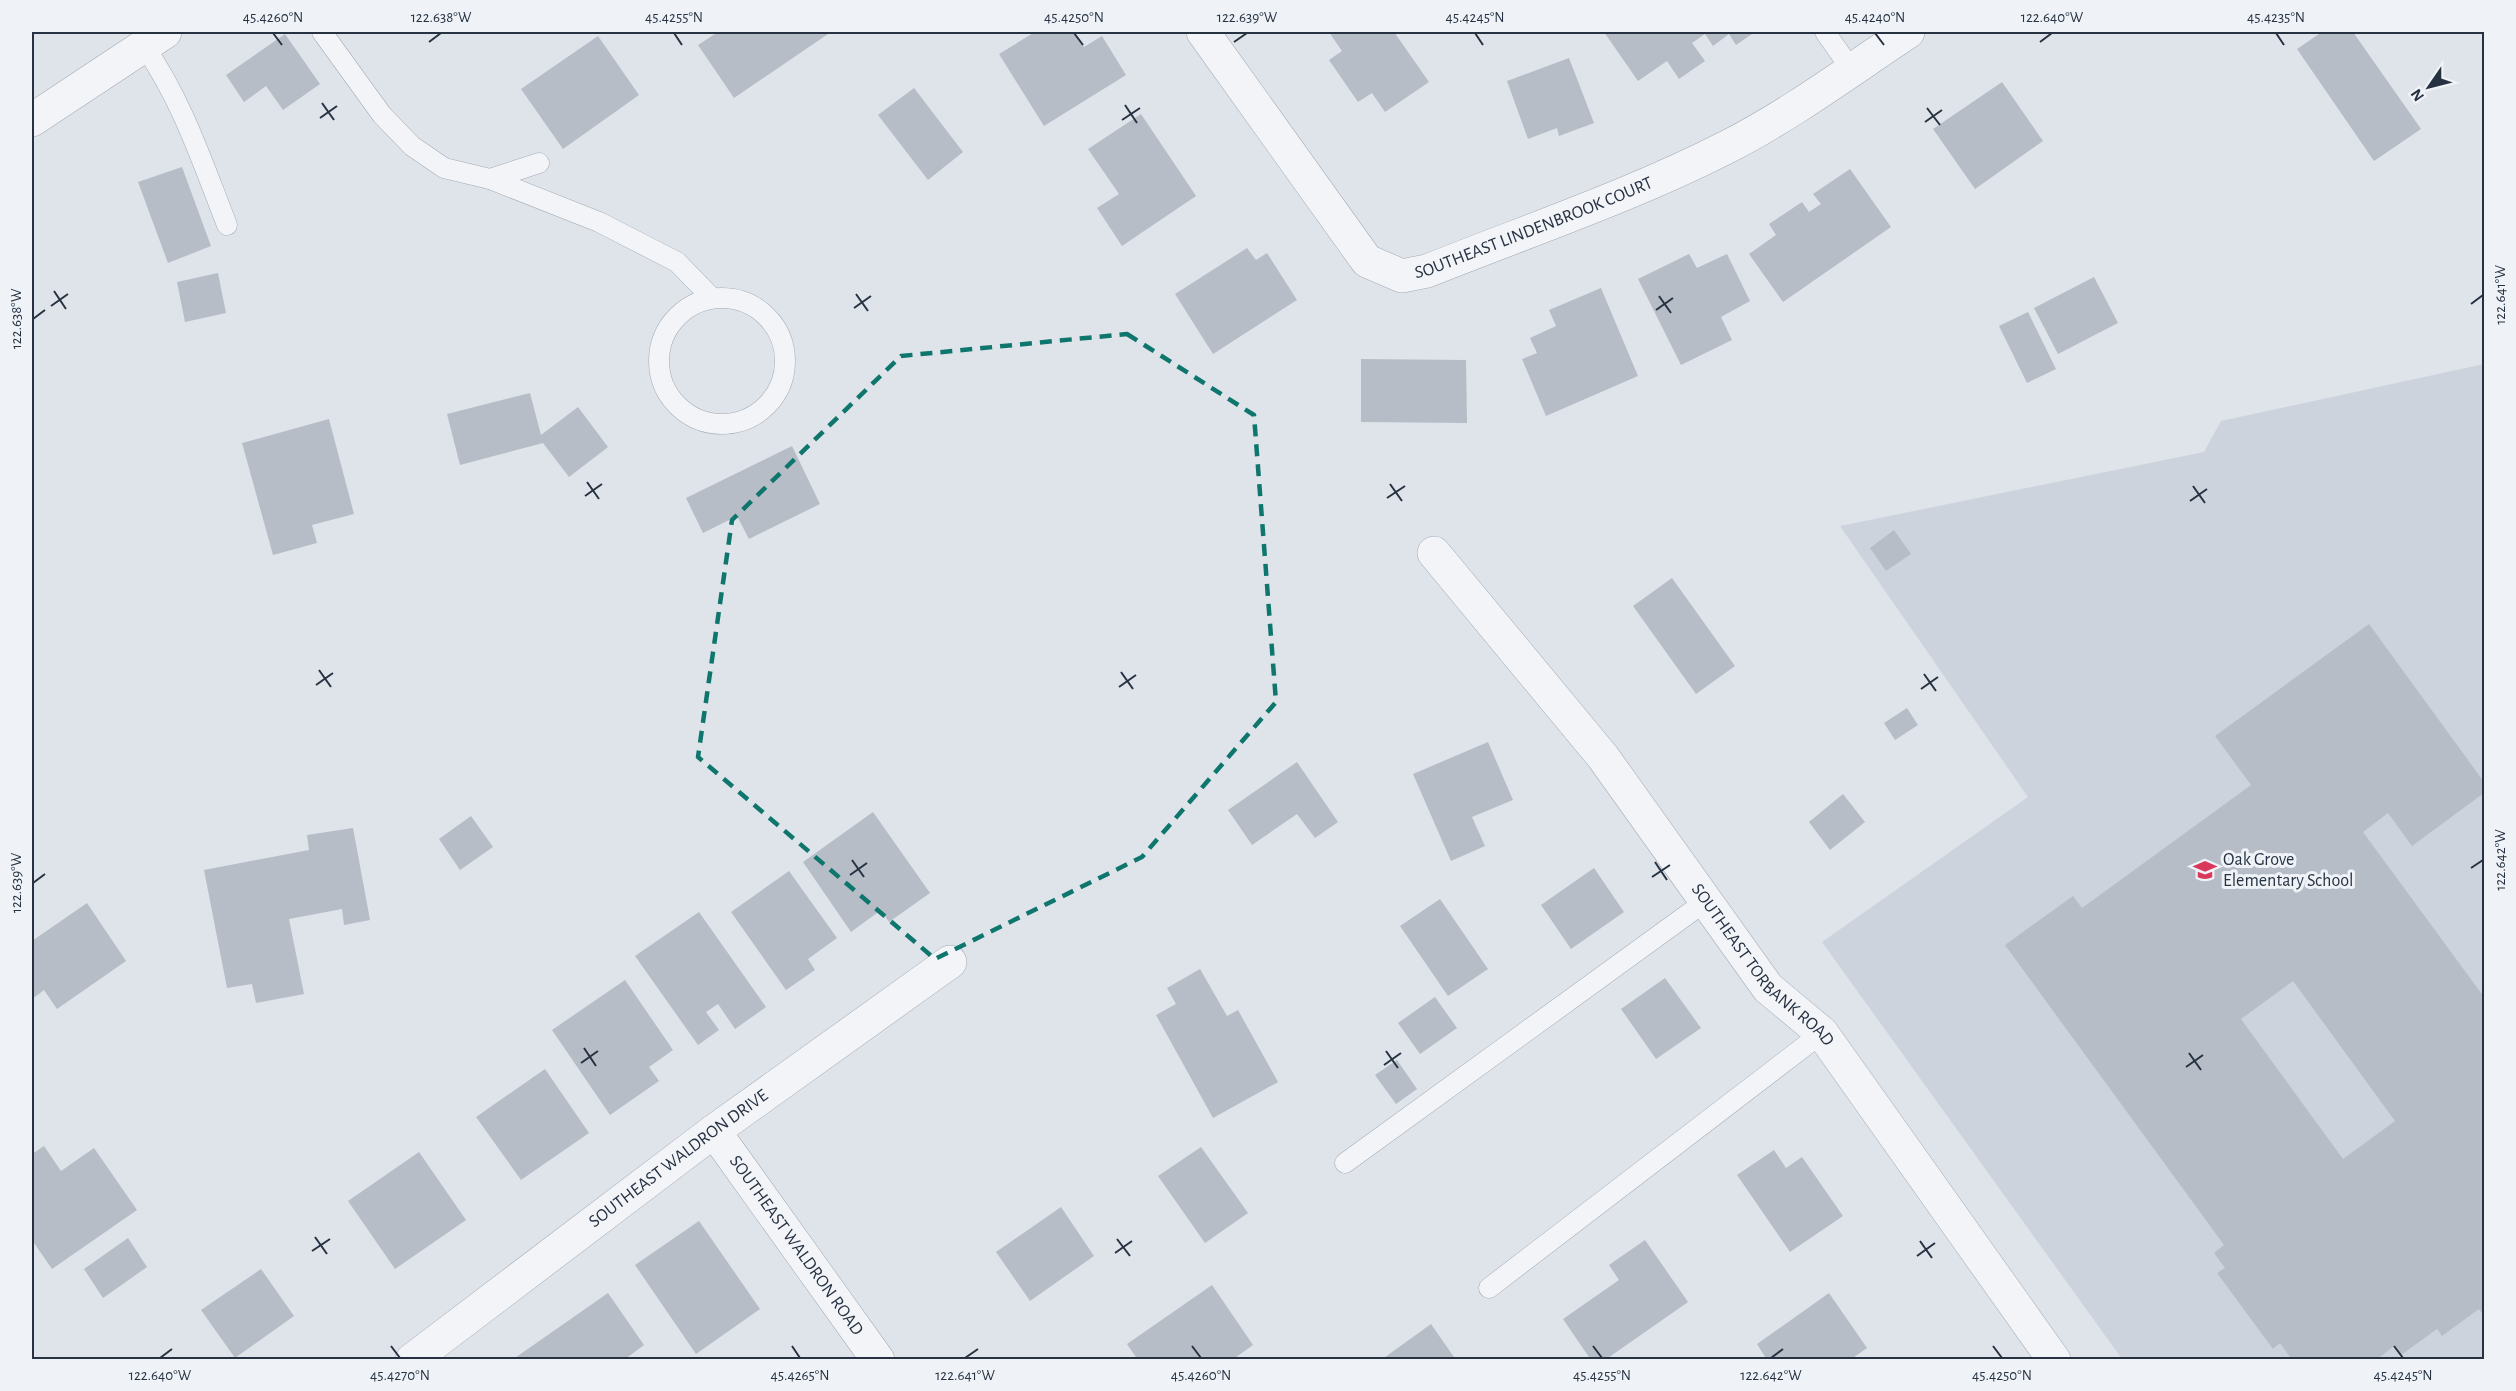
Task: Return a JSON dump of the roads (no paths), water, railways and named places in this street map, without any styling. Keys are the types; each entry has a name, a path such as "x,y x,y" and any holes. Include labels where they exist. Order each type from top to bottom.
{"street":[{"name":"SOUTHEAST LINDENBROOK COURT","path":"1203,32 1367,261 1402,276 1438,267 1654,180 1728,147 1794,108 1908,32"},
{"path":"32,120 155,39"},
{"name":"SOUTHEAST TORBANK ROAD","path":"1434,553 1603,758 1768,988 1822,1033 2054,1359"},
{"name":"SOUTHEAST WALDRON DRIVE","path":"412,1359 714,1131 950,962"},
{"name":"SOUTHEAST WALDRON ROAD","path":"714,1131 878,1359"}],"lane":[{"path":"322,32 382,115 412,146 444,168 490,179 599,222 677,262 712,298 733,298 752,305 768,317 780,334 786,354 785,375 777,394 764,410 746,420 727,425 706,423 687,414 670,399 661,380 658,358 663,337 675,318 692,305 712,298"},
{"path":"1825,32 1851,69"},
{"path":"155,39 159,68 190,129 227,225"},
{"path":"490,179 539,163"},
{"path":"1345,1163 1706,901"},
{"path":"1490,1288 1822,1033"}],"place":[{"name":"Oak Grove Elementary School","path":"2205,870"}]}
